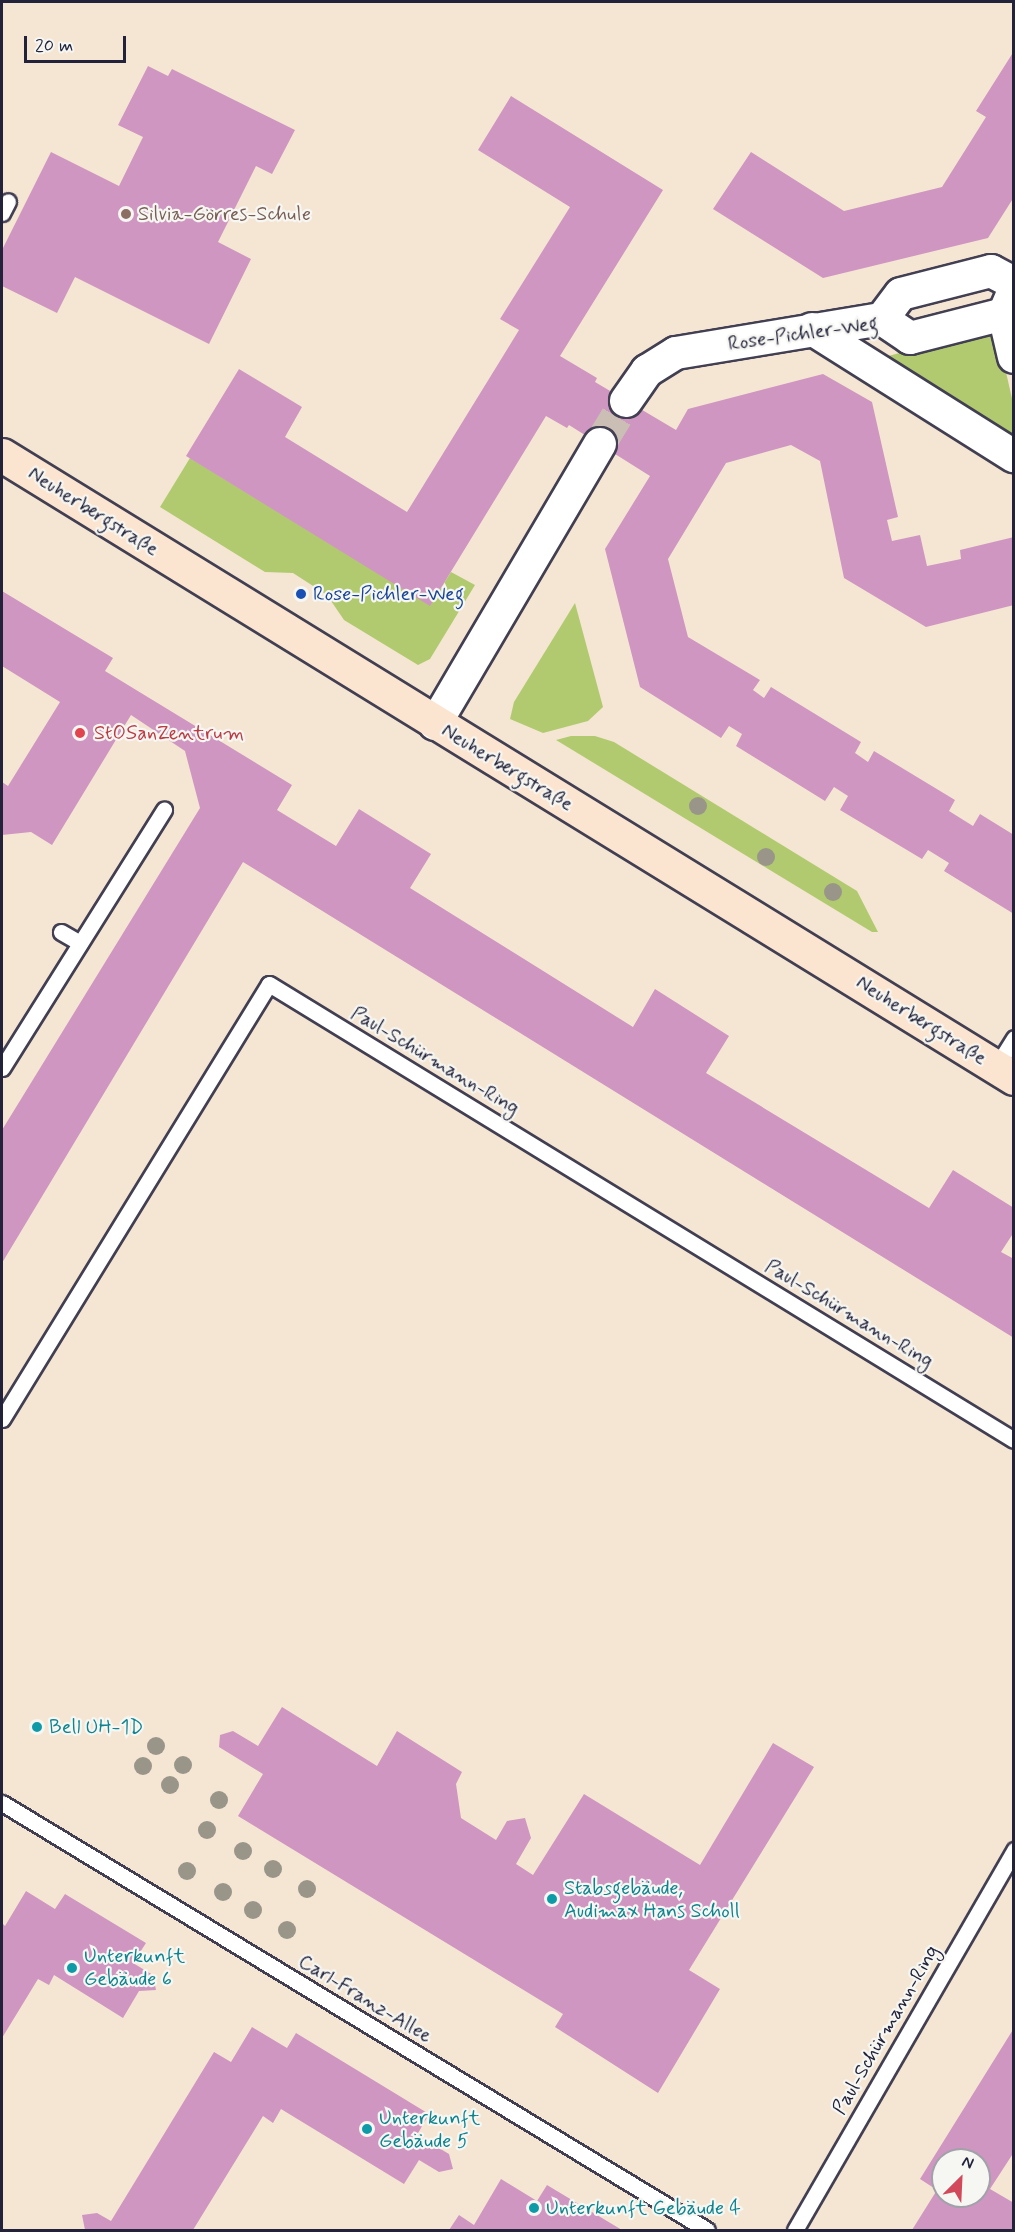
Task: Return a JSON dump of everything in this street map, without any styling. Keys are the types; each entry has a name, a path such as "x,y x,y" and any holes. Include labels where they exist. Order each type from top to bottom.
{"main road":[{"name":"Neuherbergstraße","path":"2,455 435,724 1005,1072"}],"street":[{"path":"882,319 901,294 991,272 1014,283"},
{"path":"1009,302 1014,357"},
{"name":"Rose-Pichler-Weg","path":"626,401 647,371 676,353 812,328 882,319 910,338 1009,302"},
{"path":"812,328 1014,456"},
{"path":"435,724 600,444"}],"lane":[{"path":"4,1058 164,810"},
{"path":"61,932 80,943"},
{"name":"Paul-Schürmann-Ring","path":"2,1419 269,984 1014,1440"},
{"path":"1005,1072 1014,1038"},
{"name":"Carl-Franz-Allee","path":"2,1803 707,2230"},
{"name":"Paul-Schürmann-Ring","path":"795,2230 1014,1850"}],"green space":[{"path":"996,328 1013,403 1013,435 888,356"},
{"path":"190,458 430,605 451,572 475,585 430,659 418,665 344,620 327,595 293,573 265,572 160,507"},
{"path":"575,603 603,707 588,721 543,733 510,719 514,702"},
{"path":"571,736 595,736 614,742 857,891 878,932 872,932 556,740"}],"building":[{"path":"1014,51 1014,197 988,238 823,278 713,209 751,152 844,211 942,187 986,117 976,111"},
{"name":"Silvia-Görres-Schule","path":"148,66 168,76 172,69 295,130 272,174 256,166 218,242 251,259 209,344 75,277 57,313 2,286 2,250 51,152 119,186 143,137 118,125"},
{"path":"511,96 663,190 560,356 597,378 595,382 676,430 688,409 823,374 872,402 898,517 887,520 892,541 920,535 927,566 961,559 960,550 1014,537 1014,605 926,627 844,578 820,461 791,445 726,463 668,559 688,637 760,680 753,690 764,698 771,687 861,742 855,753 868,762 874,751 955,800 949,811 973,826 980,814 1014,835 1014,914 944,871 949,863 928,850 922,859 840,810 848,796 834,787 825,801 736,746 742,734 729,726 721,738 640,687 605,549 650,476 569,425 567,428 546,416 430,606 186,456 239,369 302,407 285,437 407,512 519,330 500,319 570,207 478,150"},
{"path":"2,591 113,658 105,671 292,785 277,810 336,846 359,809 431,854 410,888 633,1027 655,989 729,1036 706,1073 929,1208 953,1170 1014,1208 1014,1232 1001,1252 1014,1259 1014,1338 243,862 2,1263 2,1130 200,808 185,751 131,715 52,845 31,832 2,835 2,782 8,786 60,702 2,666"},
{"name":"Stabsgebäude, Audimax Hans Scholl","path":"282,1707 377,1766 397,1731 462,1772 456,1784 461,1818 496,1840 507,1821 525,1818 531,1838 516,1864 533,1875 584,1794 700,1865 773,1743 814,1767 689,1970 720,1989 658,2093 555,2027 563,2014 238,1816 263,1774 219,1747 220,1735 233,1731 258,1746"},
{"name":"Unterkunft Gebäude 6","path":"26,1891 55,1909 65,1894 146,1943 133,1963 153,1975 156,1990 139,1991 123,2018 54,1975 49,1985 38,1979 2,2038 2,1923 5,1926"},
{"name":"Unterkunft Gebäude 5","path":"252,2027 287,2048 296,2033 429,2114 417,2135 449,2154 453,2169 439,2172 419,2160 404,2184 281,2109 273,2123 263,2116 193,2230 85,2230 82,2215 97,2213 111,2221 214,2052 231,2062"},
{"path":"1014,2028 1014,2152 991,2187 991,2148 939,2148"},
{"path":"931,2161 931,2186 920,2179"},
{"name":"Unterkunft Gebäude 4","path":"501,2179 537,2201 547,2185 622,2230 449,2230 459,2215 474,2225"},
{"path":"991,2190 1014,2203 1014,2230 912,2230 931,2200 931,2208 991,2208"}],"tunnel":[{"path":"600,444 626,401"}],"place":[{"name":"Silvia-Görres-Schule","path":"126,214"},
{"name":"Rose-Pichler-Weg","path":"301,594"},
{"name":"StOSanZentrum","path":"80,733"},
{"name":"Bell UH-1D","path":"37,1727"},
{"name":"Stabsgebäude, Audimax Hans Scholl","path":"552,1899"},
{"name":"Unterkunft Gebäude 6","path":"72,1968"},
{"name":"Unterkunft Gebäude 5","path":"367,2129"},
{"name":"Unterkunft Gebäude 4","path":"534,2208"}]}
